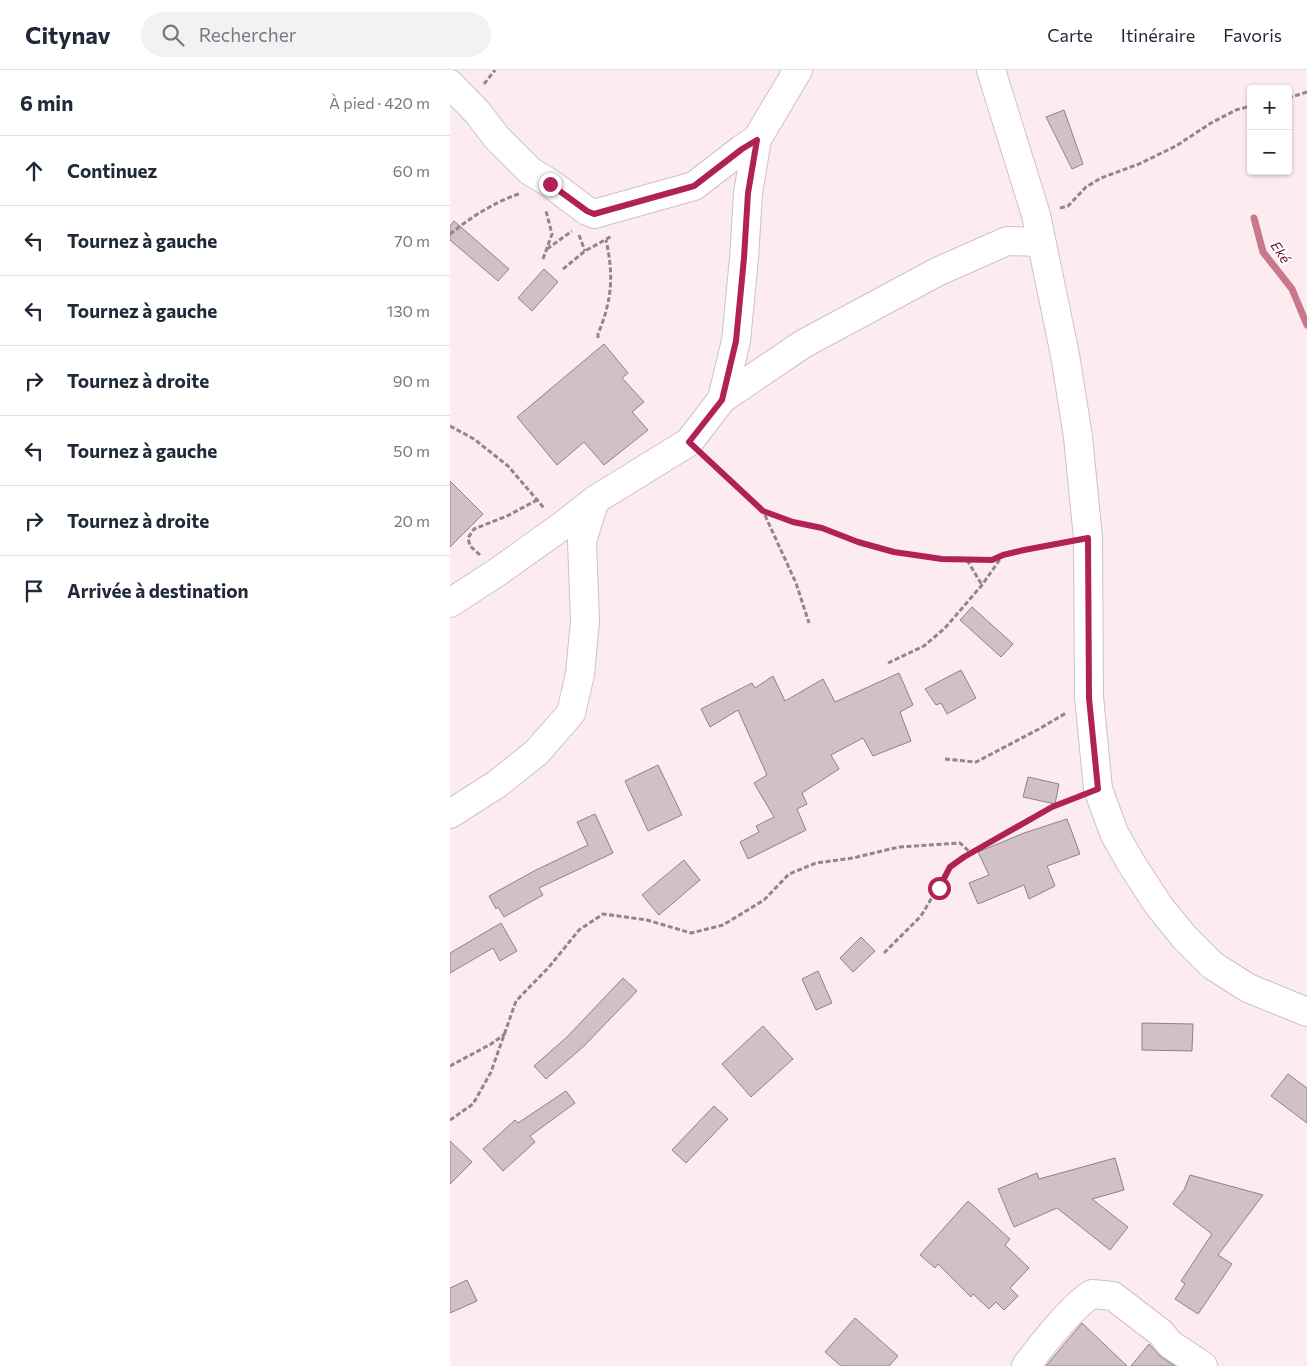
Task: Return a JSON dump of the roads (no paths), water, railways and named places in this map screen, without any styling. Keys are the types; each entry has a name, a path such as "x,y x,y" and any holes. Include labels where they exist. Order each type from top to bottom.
{"street":[{"path":"722,400 736,341 748,193 757,140 798,70"},
{"path":"991,70 1036,215 1066,364 1078,437 1088,538 1089,698 1098,789 1114,833 1131,863 1159,906 1185,938 1212,966 1248,988 1307,1012"},
{"path":"450,84 478,113 497,138 540,183 550,184 594,214 694,186 742,149 757,140"},
{"path":"450,603 499,571 595,500 689,442 722,400 803,344 937,272 1007,241 1041,242"},
{"path":"450,814 496,784 537,752 571,713 580,674 585,621 582,541 595,500"},
{"path":"1026,1366 1068,1316 1092,1294 1113,1296 1161,1333 1170,1344 1203,1366"}],"waterway":[{"name":"Eké","path":"1254,218 1263,252 1292,289 1307,325"}]}
